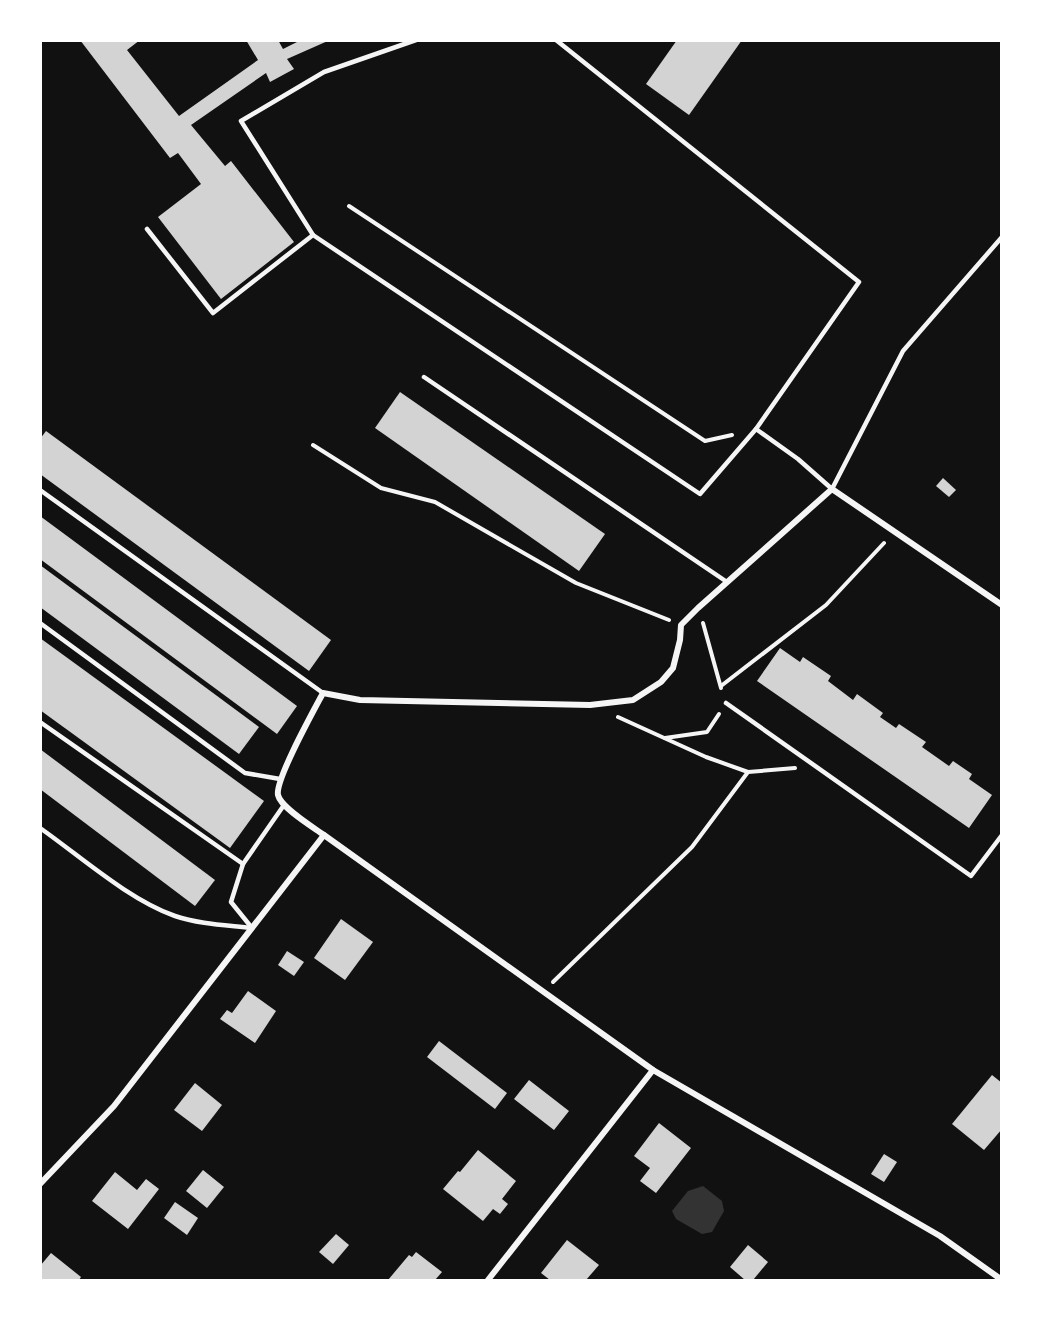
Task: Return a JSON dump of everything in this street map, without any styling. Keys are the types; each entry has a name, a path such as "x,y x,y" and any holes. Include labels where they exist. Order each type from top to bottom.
{"street":[{"path":"1002,605 832,489 681,624 680,640 672,668 661,682 633,700 590,705 360,700 323,693 280,779 278,795 284,805 324,835 653,1070 940,1236 1002,1280"},
{"path":"40,1184 114,1106 324,835"},
{"path":"488,1281 653,1070"}],"lane":[{"path":"416,40 324,72 241,121 313,236 700,494 756,429 859,282 556,40"},
{"path":"147,229 213,313 313,236"},
{"path":"756,429 798,459 832,489 903,351 1002,237"},
{"path":"423,377 727,582"},
{"path":"40,490 323,693"},
{"path":"40,623 245,773 280,779"},
{"path":"726,703 971,876 1002,835"},
{"path":"40,722 243,864"},
{"path":"252,928 231,902 243,864 284,805"},
{"path":"40,828 146,904 175,916 199,922 252,928"}],"path":[{"path":"349,206 705,441 756,429"},
{"path":"313,445 381,488 435,502 576,583 681,624"},
{"path":"721,686 826,605 894,532"},
{"path":"665,738 707,732 726,703 698,608"},
{"path":"590,705 706,757 748,772 816,767"},
{"path":"543,992 692,847 748,772"}],"shaded area":[{"path":"703,1186 722,1201 724,1211 712,1232 702,1234 676,1219 672,1211 688,1191"}],"building":[{"path":"80,40 140,40 127,50 179,116 258,60 246,40 278,40 283,49 301,40 330,40 287,59 294,69 270,82 266,73 191,125 225,166 231,161 294,242 221,299 158,217 201,184 178,153 170,158"},
{"path":"677,40 742,40 689,115 646,84"},
{"path":"400,392 605,534 579,571 375,428"},
{"path":"46,431 331,640 309,671 40,474 40,439"},
{"path":"943,478 956,490 949,497 936,486"},
{"path":"40,516 297,706 277,734 40,559"},
{"path":"40,565 259,727 239,754 40,607"},
{"path":"40,638 264,801 230,848 40,710"},
{"path":"780,648 800,662 803,657 831,676 828,681 853,700 857,694 883,713 880,717 896,728 899,724 926,742 922,747 949,766 953,761 972,774 969,779 992,795 969,828 757,681"},
{"path":"40,749 215,880 195,906 40,789"},
{"path":"341,919 373,942 345,980 314,958"},
{"path":"287,951 304,962 294,976 278,965"},
{"path":"248,991 276,1011 255,1043 220,1019 227,1010 232,1013"},
{"path":"439,1041 507,1093 495,1109 427,1057"},
{"path":"992,1075 1002,1083 1002,1129 984,1150 952,1124"},
{"path":"529,1080 569,1111 554,1130 514,1099"},
{"path":"195,1083 222,1105 202,1131 174,1110"},
{"path":"659,1123 691,1148 656,1193 640,1181 650,1168 634,1156"},
{"path":"478,1150 516,1181 502,1199 508,1204 500,1214 493,1209 483,1221 443,1189"},
{"path":"884,1154 897,1162 884,1182 871,1174"},
{"path":"203,1170 224,1187 207,1208 186,1191"},
{"path":"115,1172 137,1190 146,1179 159,1189 128,1229 92,1201"},
{"path":"175,1202 198,1218 187,1235 164,1218"},
{"path":"336,1234 349,1245 333,1264 319,1252"},
{"path":"567,1240 599,1265 586,1280 550,1280 541,1273"},
{"path":"748,1245 768,1262 753,1280 745,1280 730,1267"},
{"path":"416,1252 442,1272 435,1280 388,1280 409,1255 412,1257"},
{"path":"51,1253 81,1277 79,1280 40,1280 40,1266"}]}
